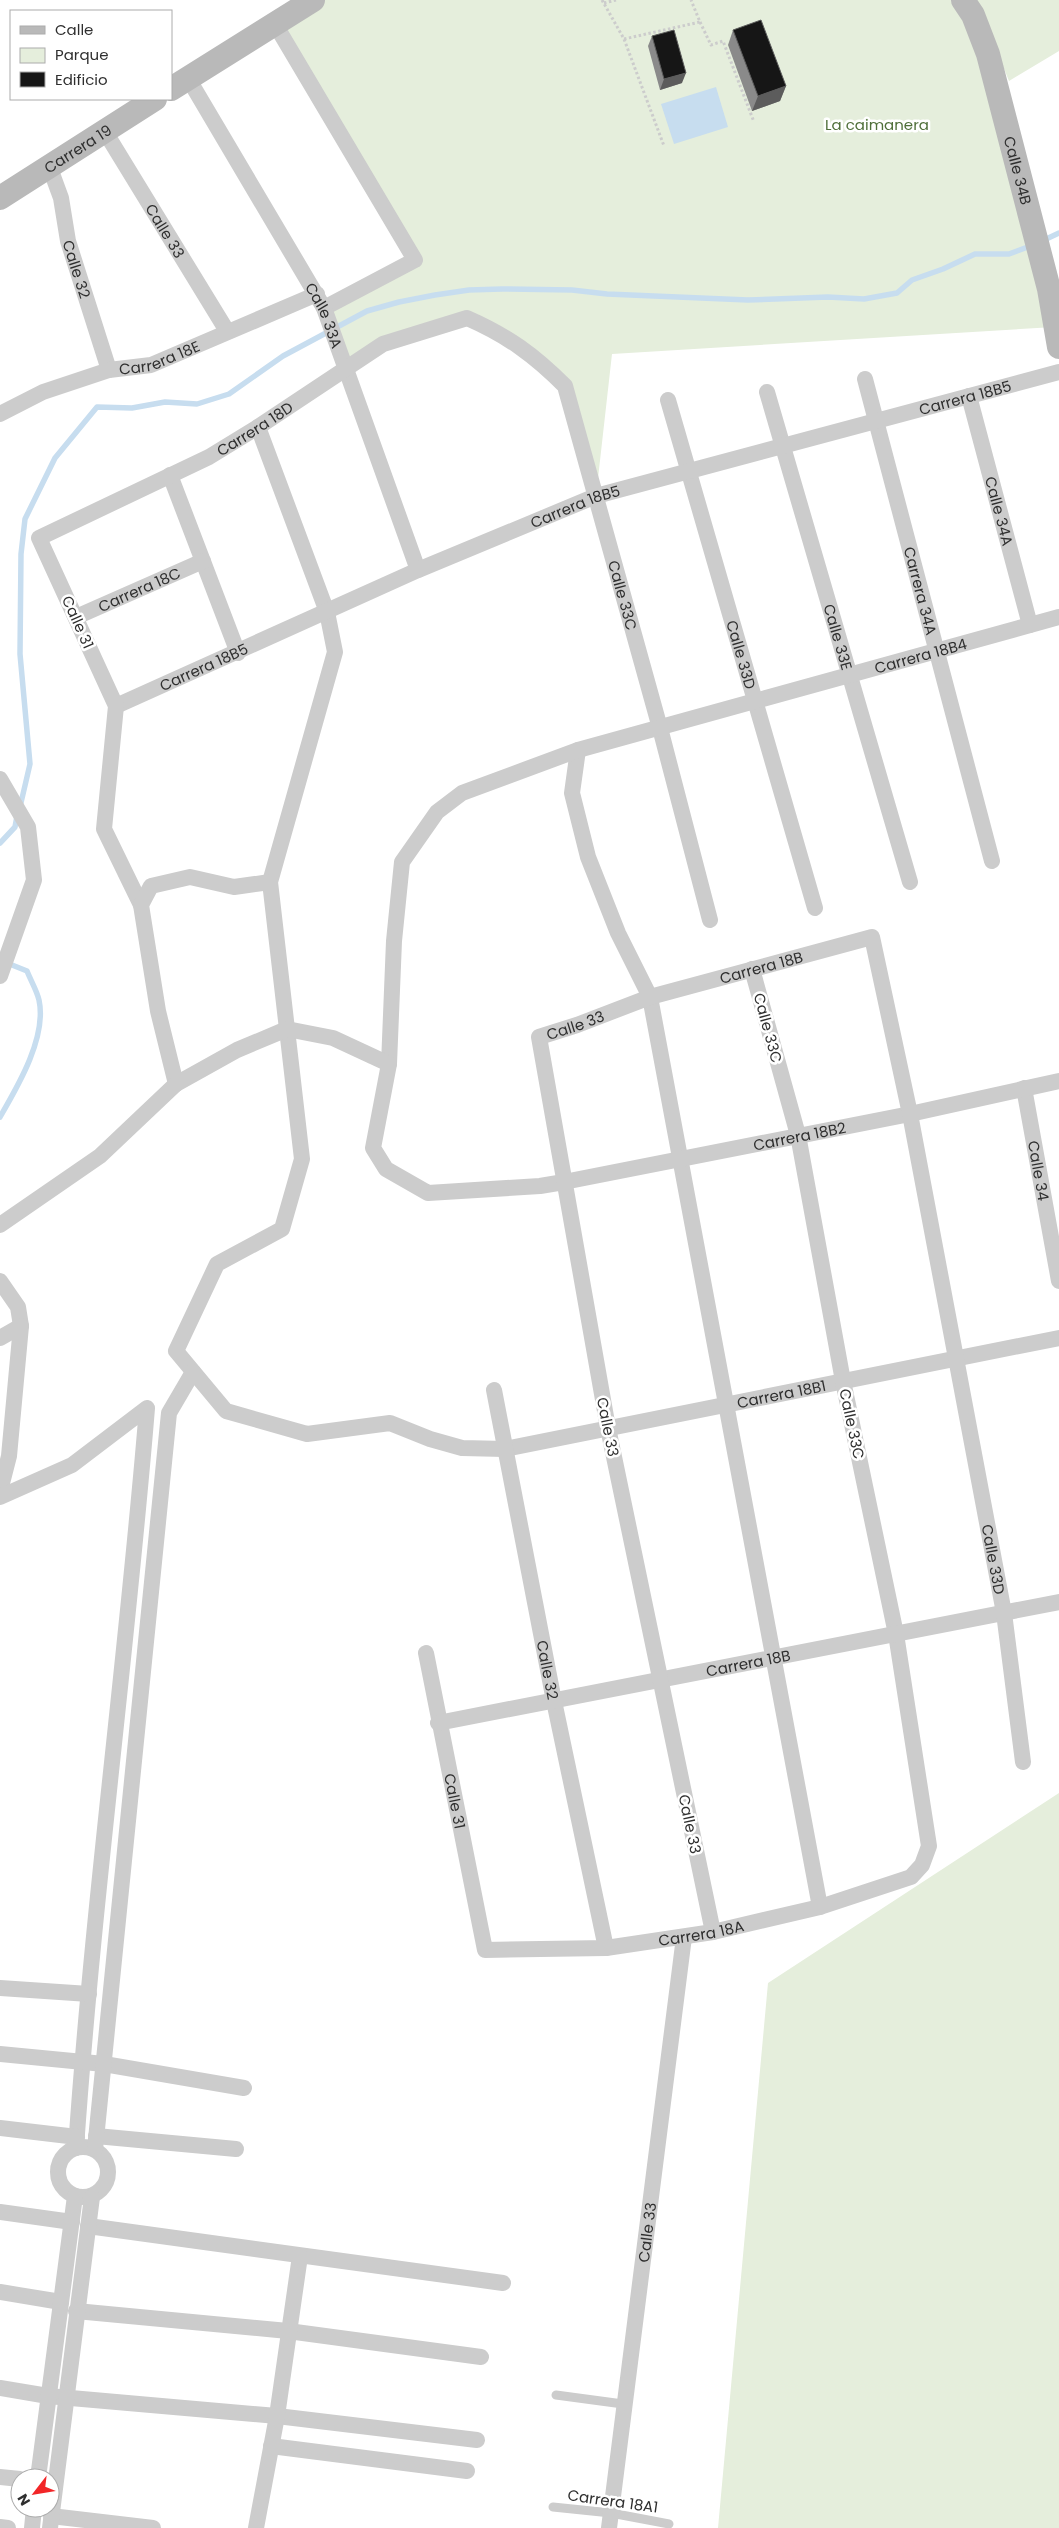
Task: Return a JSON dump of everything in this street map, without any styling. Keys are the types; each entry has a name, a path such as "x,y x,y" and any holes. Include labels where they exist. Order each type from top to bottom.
{"main road":[{"path":"180,84 313,0"},
{"name":"Calle 34B","path":"963,0 973,15 988,54 1049,289 1059,347"},
{"name":"Carrera 19","path":"0,198 50,168 104,130 153,100"}],"street":[{"name":"Carrera 18E","path":"0,414 43,392 109,370 151,365 213,339 227,331 320,301 415,260 275,24"},
{"name":"Calle 33A","path":"180,84 320,301 347,368 418,570"},
{"name":"Calle 33","path":"104,130 227,331"},
{"name":"Calle 32","path":"50,168 61,198 68,241 109,370"},
{"name":"Carrera 18D","path":"39,538 209,457 384,344 467,318"},
{"name":"Calle 33C","path":"467,318 500,332 542,363 565,386 660,728 710,920"},
{"name":"Carrera 18B5","path":"116,706 238,653 418,570 596,496 1059,372"},
{"name":"Carrera 34A","path":"865,379 992,861"},
{"name":"Calle 33E","path":"766,392 910,882"},
{"name":"Calle 34A","path":"969,396 1030,625"},
{"name":"Calle 33D","path":"668,400 690,470 815,908"},
{"path":"258,427 327,612 335,652 270,882 287,1029"},
{"path":"170,475 238,653"},
{"name":"Calle 31","path":"39,538 116,706"},
{"name":"Carrera 18C","path":"76,618 203,561"},
{"name":"Carrera 18B4","path":"389,1064 394,941 402,862 437,812 462,793 578,750 1059,617"},
{"path":"116,706 104,829 142,905 158,1011 176,1084"},
{"path":"578,750 572,793 588,857 618,932 650,997 820,1907"},
{"path":"0,779 28,827 34,880 1,966"},
{"path":"142,905 151,886 190,877 234,887 270,882"},
{"name":"Carrera 18B","path":"650,997 872,937 910,1114"},
{"name":"Calle 33C","path":"752,969 798,1135 843,1381 896,1634 929,1846 922,1865 911,1876"},
{"name":"Calle 33","path":"650,997 577,1026 539,1037 608,1428 713,1932"},
{"path":"0,1225 100,1156 176,1084 237,1050 287,1029 333,1038 389,1064"},
{"name":"Carrera 18B1","path":"287,1029 302,1159 282,1229 217,1264 176,1352 226,1411 307,1434 390,1423 430,1439 462,1448 505,1448 1059,1338"},
{"name":"Carrera 18B2","path":"389,1064 373,1148 386,1169 428,1193 540,1186 564,1182 910,1114 1059,1081"},
{"name":"Calle 34","path":"1024,1088 1059,1281"},
{"path":"910,1114 956,1359"},
{"path":"0,1281 18,1307 20,1326 9,1456 0,1491"},
{"path":"0,1338 20,1326"},
{"name":"Calle 33D","path":"956,1359 1004,1613 1023,1762"},
{"path":"153,2528 50,2522 92,2197 107,2184 108,2164 96,2143 169,1413 193,1372"},
{"name":"Calle 32","path":"494,1390 554,1700 606,1948"},
{"path":"0,1497 72,1465 147,1408 135,1556 89,1994 77,2142 63,2157 58,2171 62,2187 75,2196 92,2197"},
{"name":"Carrera 18B","path":"438,1723 1059,1602"},
{"name":"Calle 31","path":"426,1654 438,1723 485,1950"},
{"name":"Carrera 18A","path":"485,1950 606,1948 713,1932 820,1907 911,1876"},
{"name":"Calle 33","path":"610,2520 623,2404 684,1937"},
{"path":"0,1988 89,1994"},
{"path":"0,2054 83,2061 244,2088"},
{"path":"0,2128 77,2142 236,2149"},
{"path":"39,2468 75,2196"},
{"path":"0,2212 72,2222"},
{"path":"88,2226 503,2283"},
{"path":"256,2528 277,2416 300,2256"},
{"path":"0,2292 61,2302"},
{"path":"76,2311 288,2331 481,2357"},
{"path":"0,2388 48,2396 277,2416 477,2440"},
{"path":"272,2446 467,2471"},
{"path":"0,2527 8,2528"}],"lane":[{"path":"556,2395 623,2404"},
{"name":"Carrera 18A1","path":"553,2507 610,2520 669,2524"}],"path":[{"path":"616,0 603,2 624,39 664,146"},
{"path":"691,0 711,45 723,41 754,122"},
{"path":"624,39 700,22"}],"green space":[{"name":"La caimanera","path":"313,0 962,0 1054,327 612,354 596,496 565,386 467,318 347,367 324,308 414,260 275,24"},
{"path":"976,0 1059,0 1059,51 1009,81"},
{"path":"1059,1793 1059,2528 718,2528 768,1983"}],"water":[{"path":"716,87 728,127 674,144 661,104"}],"building":[{"path":"761,20 786,86 758,96 733,30"},
{"path":"674,30 686,73 664,79 652,36"}],"waterway":[{"path":"1042,241 1059,233"},
{"path":"20,807 30,764 20,654 21,554 25,519 55,458 97,407 132,408 165,402 197,404 229,394 283,356 367,311 435,295 469,290 502,289 572,290 607,294 748,300 828,297 864,299 897,293 912,280 943,269 975,254 1009,254 1033,245"},
{"path":"0,843 15,827 17,816"},
{"path":"0,1117 29,1061 39,1030 40,1014 39,1000 27,971 7,963"}]}
